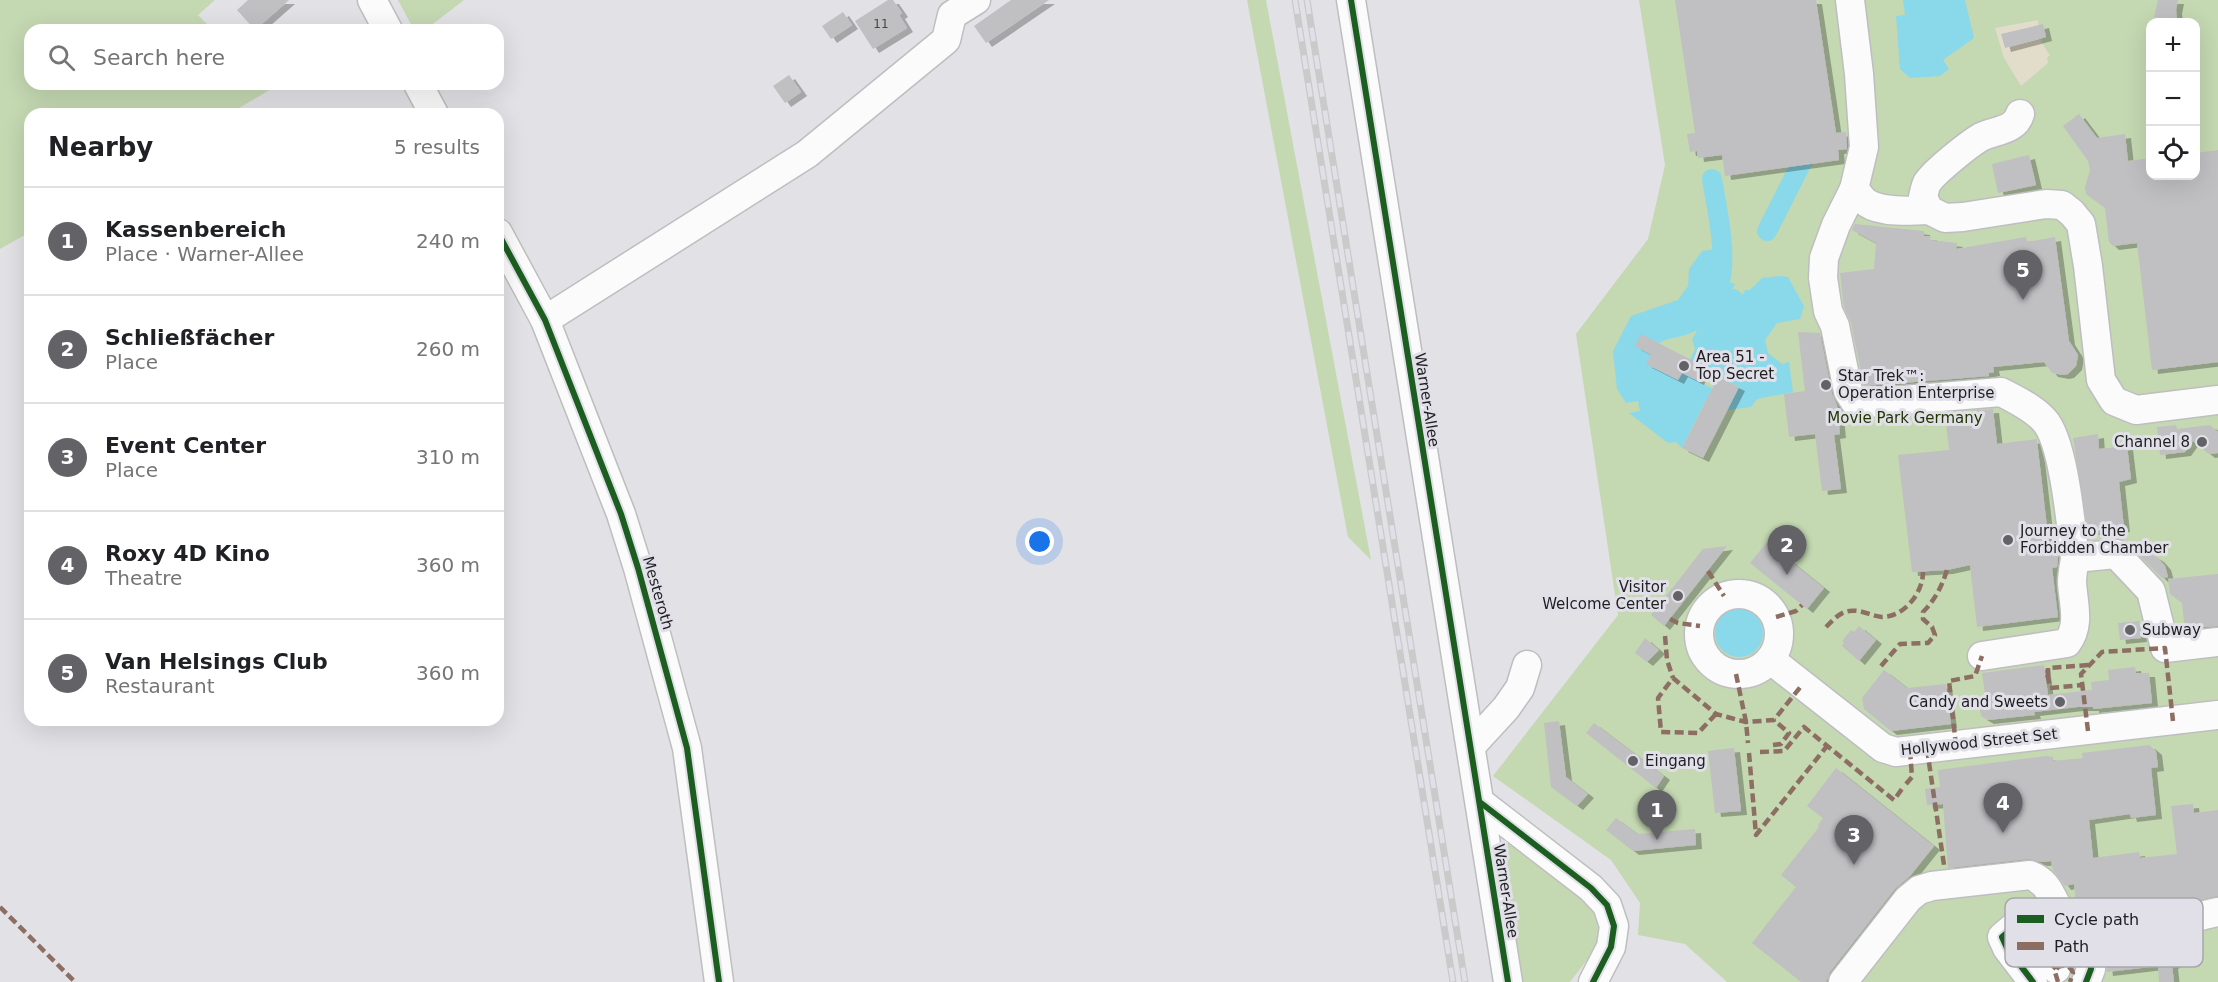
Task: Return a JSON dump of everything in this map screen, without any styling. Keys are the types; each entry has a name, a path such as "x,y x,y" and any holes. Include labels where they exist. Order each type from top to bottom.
{"street":[{"path":"372,0 385,24"},
{"path":"545,320 807,154 946,40 947,8 975,0"},
{"name":"Warner-Allee","path":"1351,0 1508,982"},
{"path":"1850,0 1859,74 1864,147 1854,189 1836,225 1824,258 1823,278 1828,311 1835,326 1848,391 1855,402 1868,404 2001,392 2045,420 2058,447 2075,558 2072,580 2076,624 2074,635 2067,643 1982,656"},
{"path":"421,90 431,108"},
{"path":"1929,210 1923,197 1927,183 1944,166 1982,137 2010,127 2018,120 2020,114"},
{"path":"1854,189 1865,202 1872,205 1906,212 1929,210 1945,218 2046,204 2062,205 2081,224 2101,380 2114,401 2136,410 2218,400"},
{"name":"Mesteroth","path":"504,244 545,320 621,514 654,621 687,748 719,982"},
{"path":"2075,558 2116,554 2151,591 2165,648 2218,642"},
{"name":"Hollywood Street Set","path":"1771,660 1883,748 1896,752 2218,715"},
{"path":"1471,746 1506,708 1520,688 1527,665"},
{"name":"Warner-Allee","path":"1480,803 1591,888 1607,905 1614,926 1611,947 1593,982"},
{"path":"1843,982 1908,899 1919,890 1932,885 2030,875 2040,879 2048,887 2053,898"},
{"path":"2203,915 2218,912"}],"green space":[{"path":"0,0 215,0 198,15 207,24 24,24 24,90 270,90 239,108 24,108 24,235 0,249"},
{"path":"398,0 464,0 433,24 411,24"},
{"path":"1247,0 1266,0 1371,560 1348,537"},
{"name":"Movie Park Germany","path":"1639,0 2218,0 2218,982 1727,982 1685,944 1638,935 1640,903 1611,860 1493,776 1618,615 1576,334 1648,239 1665,165"},
{"path":"1506,841 1553,873 1596,909 1602,941 1570,982 1519,982 1498,845"}],"sand":[{"path":"2038,20 2041,39 2050,55 2047,58 2048,63 2021,86 2004,58 1995,28"}],"water":[{"path":"1903,0 1965,0 1974,38 1943,60 1949,69 1940,76 1910,78 1900,69 1896,16 1905,15"},
{"path":"1717,249 1716,277 1706,301 1682,321 1667,321 1652,326 1640,336 1635,347 1638,370 1650,386 1667,392 1677,391 1695,380 1722,393 1706,400 1682,448 1676,442 1668,443 1629,413 1640,411 1638,401 1626,403 1617,389 1613,351 1631,316 1678,300 1688,286 1689,269 1702,251"},
{"path":"1788,277 1804,306 1800,319 1777,323 1765,340 1768,353 1782,364 1789,362 1793,392 1757,399 1751,407 1727,410 1739,387 1705,370 1705,367 1745,290 1750,290 1762,278"},
{"path":"1727,282 1735,284 1696,353 1692,339 1697,331 1689,328 1710,311"},
{"path":"1734,609 1744,609 1756,616 1763,628 1763,638 1756,650 1744,657 1734,657 1719,646 1715,638 1715,628 1726,613"}],"building":[{"path":"248,0 289,0 262,24 250,24 237,10"},
{"path":"888,0 893,0 902,13 899,15 907,28 873,49 855,21"},
{"path":"1011,0 1049,0 986,43 974,26"},
{"path":"1675,0 1816,0 1836,133 1846,132 1847,149 1838,150 1839,160 1725,176 1722,155 1698,158 1697,151 1690,152 1687,134 1695,133"},
{"path":"2158,0 2178,0 2177,18 2154,17"},
{"path":"843,12 852,25 831,39 822,26"},
{"path":"2043,24 2046,37 2005,48 2001,34"},
{"path":"789,75 801,92 785,103 773,86"},
{"path":"2079,114 2097,138 2125,134 2128,161 2146,159 2146,180 2200,180 2200,152 2218,150 2218,362 2152,370 2137,243 2113,246 2109,242 2105,208 2086,194 2085,187 2090,170 2088,161 2063,126"},
{"path":"2029,155 2036,185 1998,193 1992,164"},
{"path":"1855,224 1924,231 1924,236 1931,236 1930,240 1957,243 1956,249 2026,237 2027,242 2055,237 2069,341 2078,355 2076,366 2068,374 2063,375 2052,373 2044,362 1993,367 1994,372 1989,373 1989,376 1864,386 1851,323 1844,307 1840,273 1874,269 1876,243 1852,230"},
{"path":"1798,332 1820,333 1832,394 1837,405 1840,434 1834,435 1841,489 1822,491 1815,434 1789,437 1784,394 1805,391"},
{"path":"1641,334 1705,367 1698,381 1682,373 1678,380 1646,364 1651,355 1635,346"},
{"path":"1718,377 1739,387 1703,458 1682,448"},
{"name":"Journey to the Forbidden Chamber","path":"1993,409 1997,444 2037,439 2050,553 2058,552 2057,567 2052,568 2058,617 1977,627 1970,565 1947,570 1912,572 1898,455 1949,450 1945,413"},
{"path":"2176,425 2177,429 2210,425 2218,432 2218,453 2209,454 2193,441 2185,452 2160,455 2157,427"},
{"path":"2098,434 2099,449 2127,446 2131,479 2119,482 2124,528 2088,531 2073,438"},
{"path":"1767,542 1824,588 1807,609 1750,563"},
{"name":"Visitor Welcome Center","path":"1727,546 1664,626 1651,615 1703,549"},
{"path":"2136,552 2148,552 2158,558 2165,566 2168,577 2162,578"},
{"path":"2218,574 2218,626 2192,628 2184,622 2182,603 2170,594 2168,579"},
{"name":"Subway","path":"2139,621 2141,638 2120,640 2118,623"},
{"path":"1859,626 1876,640 1859,661 1842,646 1844,643 1842,641 1851,630 1854,632"},
{"path":"1645,638 1659,650 1647,662 1635,653"},
{"path":"2044,665 2048,695 2092,690 2091,682 2109,680 2108,670 2135,667 2136,673 2149,673 2152,703 2093,709 2093,707 2077,707 2034,712 2035,715 1988,720 1981,716 1979,703 1986,702 1982,673"},
{"path":"1884,670 1907,688 1946,684 1951,724 1891,731 1864,709 1862,698"},
{"path":"1559,721 1566,777 1588,794 1577,806 1551,787 1544,723"},
{"name":"Eingang","path":"1594,723 1664,776 1656,788 1586,733"},
{"path":"2149,745 2156,751 2158,767 2151,768 2156,815 2131,818 2130,814 2089,820 2093,858 2139,852 2140,858 2177,854 2171,806 2193,804 2194,813 2218,810 2218,896 2203,899 2075,898 2074,884 2065,886 2053,870 2051,861 2028,859 1948,868 1943,804 1927,805 1925,789 1940,787 1938,770 2046,756 2053,757 2053,761 2083,758 2082,753"},
{"path":"1734,748 1741,811 1715,813 1708,751"},
{"path":"1836,768 1934,846 1910,876 1895,889 1830,972 1826,982 1801,982 1752,943 1796,887 1781,875 1819,827 1823,818 1807,806"},
{"path":"1616,818 1638,834 1695,829 1696,845 1633,851 1606,830"},
{"path":"2106,967 2150,967 2107,972"},
{"path":"2158,967 2172,967 2174,982 2159,982"}],"waterway":[{"path":"1767,231 1804,158"},
{"path":"1712,179 1722,240 1720,283 1713,301 1700,316 1681,326 1654,334 1650,338 1644,348 1643,359 1649,375 1656,381 1674,384 1693,375 1733,299"}],"railway":[{"path":"1295,0 1453,982"},
{"path":"1307,0 1465,982"}],"marked path":[{"path":"1881,666 1900,644 1928,643 1935,635 1932,627 1923,619 1923,612 1938,592 1947,570"},
{"path":"1708,571 1724,596"},
{"path":"1826,627 1834,619 1849,611 1882,617 1898,613 1916,595 1923,572"},
{"path":"1776,617 1796,611 1802,605"},
{"path":"1670,619 1678,623 1700,626"},
{"path":"1665,636 1667,660 1673,678"},
{"path":"2088,731 2081,674 2102,652 2165,648 2173,721"},
{"path":"1956,746 1949,681 1975,676 1982,656"},
{"path":"2048,677 2048,668 2089,665"},
{"path":"1736,674 1748,743"},
{"path":"2046,678 2048,677 2050,688 2082,685"},
{"path":"1716,714 1698,733 1661,732 1658,698 1673,678 1716,714 1746,722 1774,720 1802,685"},
{"path":"1773,745 1781,744 1789,733 1774,720"},
{"path":"1760,752 1784,751 1804,727 1894,800 1904,786"},
{"path":"1749,753 1756,835 1827,746"},
{"path":"1927,749 1944,865"},
{"path":"1906,784 1912,777 1910,751"},
{"path":"0,907 75,982"},
{"path":"2058,967 2055,972 2058,982"},
{"path":"2069,967 2073,973 2070,982"}],"cycle path":[{"path":"1351,0 1508,982"},
{"path":"504,244 545,320 621,514 638,568 687,748 719,982"},
{"path":"1481,803 1591,888 1607,905 1614,926 1611,947 1593,982"},
{"path":"2005,934 2002,937 2005,944"},
{"path":"2022,967 2033,982"},
{"path":"2086,982 2091,967"}],"place":[{"name":"Van Helsings Club","path":"2023,300"},
{"name":"Area 51 - Top Secret","path":"1684,366"},
{"name":"Star Trek™: Operation Enterprise","path":"1826,385"},
{"name":"Channel 8","path":"2202,442"},
{"name":"Journey to the Forbidden Chamber","path":"2008,540"},
{"name":"Schließfächer","path":"1787,575"},
{"name":"Visitor Welcome Center","path":"1678,596"},
{"name":"Subway","path":"2130,630"},
{"name":"Candy and Sweets","path":"2060,702"},
{"name":"Eingang","path":"1633,761"},
{"name":"Roxy 4D Kino","path":"2003,833"},
{"name":"Kassenbereich","path":"1657,840"},
{"name":"Event Center","path":"1854,865"}]}
